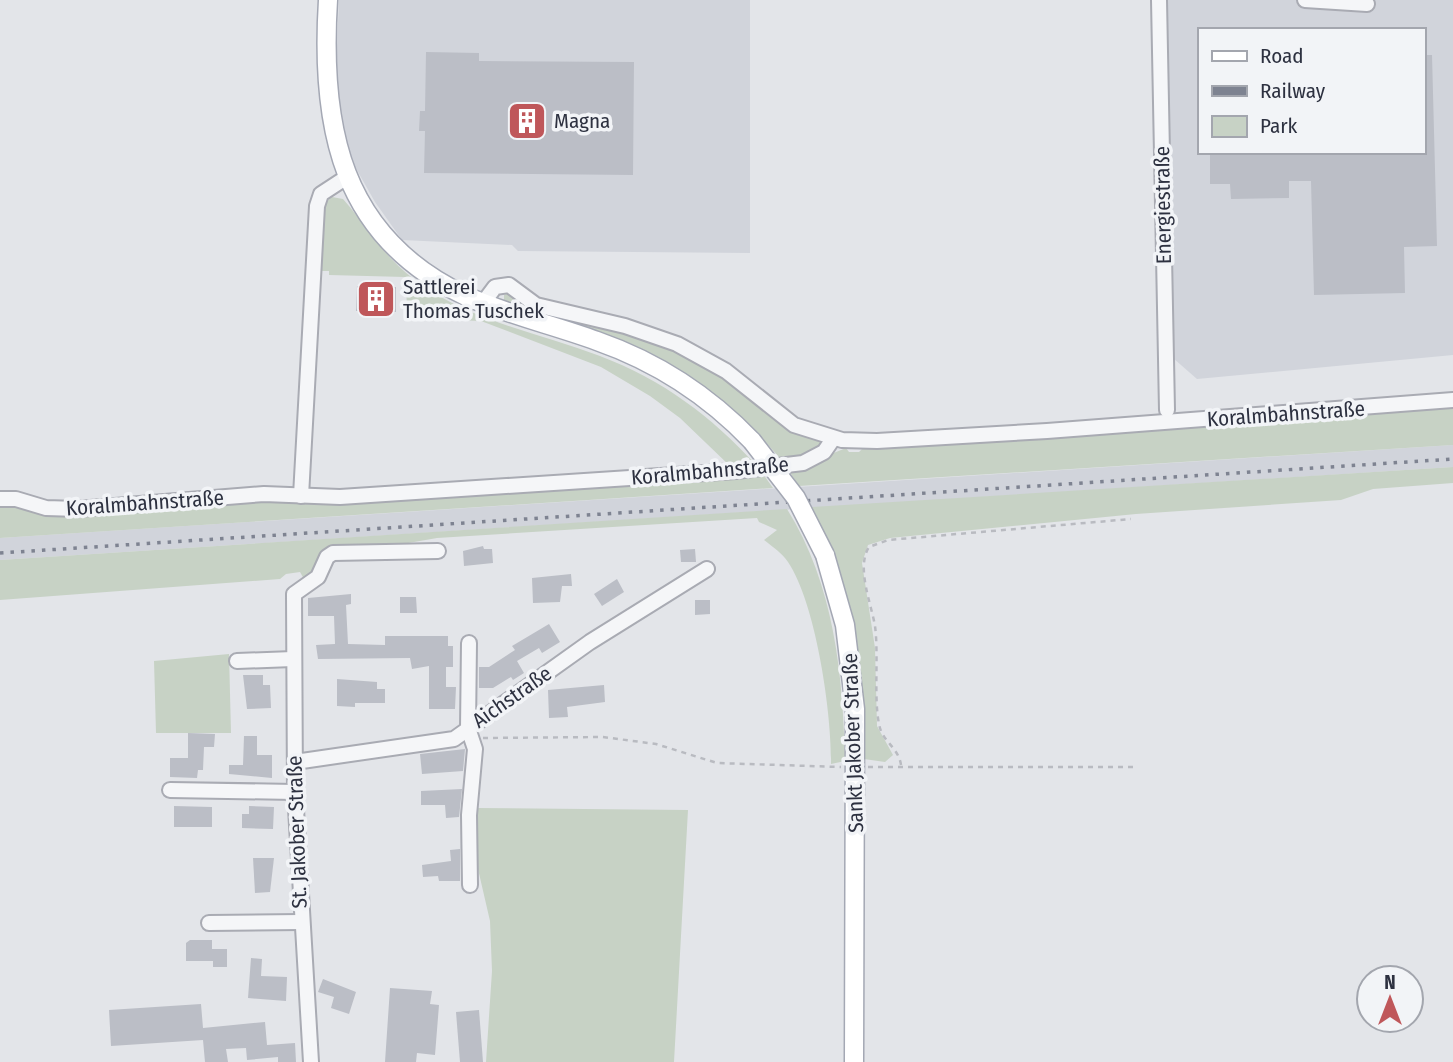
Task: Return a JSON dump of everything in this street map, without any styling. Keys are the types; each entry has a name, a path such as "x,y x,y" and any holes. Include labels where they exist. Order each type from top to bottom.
{"main road":[{"path":"328,0 325,67 328,109 336,147 348,177"},
{"name":"Sankt Jakober Straße","path":"348,177 374,222 404,254 440,282 483,303 597,340 660,369 710,401 752,441 792,492 825,555 849,645 857,767 854,1062"}],"street":[{"name":"Energiestraße","path":"1159,0 1167,410"},
{"path":"1305,0 1367,4"},
{"path":"300,496 317,206 321,194 348,177"},
{"path":"483,303 495,287 509,285 536,305 662,337 715,365 785,419 833,439"},
{"name":"Koralmbahnstraße","path":"0,499 16,499 65,510 274,494 373,496 755,470 811,460 828,449 833,439 864,442 998,434 1453,400"},
{"name":"St. Jakober Straße","path":"311,1062 300,922 295,792 294,594 318,577 327,557 333,553 438,551"},
{"name":"Aichstraße","path":"295,762 454,739 471,733 590,642 707,569"},
{"path":"469,643 471,733 475,759 469,815 470,885"},
{"path":"237,660 293,659"},
{"path":"170,790 295,792"},
{"path":"208,923 300,922"}],"path":[{"path":"901,765 897,752 884,736 879,719 877,649 864,564 869,547 888,540 1130,519"},
{"name":"Aichstraße","path":"471,733 603,737 656,744 718,763 823,767"},
{"path":"857,767 1135,767"}],"shaded area":[{"path":"339,0 750,0 750,253 518,251 512,245 402,240 375,202 349,156 338,105 336,69"},
{"path":"1167,0 1453,0 1453,355 1197,379 1173,358"},
{"path":"1453,445 1453,467 0,560 0,538"}],"green space":[{"path":"332,197 343,199 397,265 442,298 486,318 600,356 645,376 703,415 756,465 731,467 680,418 650,396 601,367 481,321 408,318 405,277 329,275 329,271 319,271 320,220 326,203"},
{"path":"509,293 680,348 822,443 815,452 783,462 752,428 690,378 623,344 504,302 504,295"},
{"path":"1453,404 1453,445 799,486 789,471 846,448 849,452 859,452 864,447"},
{"path":"1453,467 1453,483 1373,489 1341,500 1136,514 890,538 868,545 862,563 875,648 877,726 893,755 885,762 864,759 834,554 812,507"},
{"path":"763,474 773,488 0,538 0,503 205,502"},
{"path":"787,509 816,568 833,630 842,695 845,761 831,764 825,689 807,604 788,562 764,540 777,530 759,522 757,518 437,538 391,546 333,549 317,572 304,579 300,572 286,574 280,579 0,600 0,560"},
{"path":"229,654 231,733 156,733 154,661"},
{"path":"476,808 688,810 674,1062 486,1062 492,971 490,921 475,856"}],"building":[{"name":"Magna","path":"426,52 479,53 479,61 634,62 633,175 424,173 425,131 419,131 420,111 425,111"},
{"path":"1425,55 1432,55 1437,246 1404,247 1405,293 1314,295 1311,181 1289,181 1289,198 1231,199 1230,184 1210,184 1210,154 1425,154"},
{"name":"Sattlerei Thomas Tuschek","path":"357,286 396,287 396,312 356,311"},
{"path":"483,546 484,549 492,549 493,563 464,566 463,551"},
{"path":"695,549 696,562 681,562 680,550"},
{"path":"571,574 572,586 562,586 560,602 533,603 532,578"},
{"path":"617,579 624,592 602,606 594,594"},
{"path":"351,594 351,604 346,605 348,644 385,645 385,636 448,636 448,646 453,646 453,667 446,667 446,687 456,687 455,709 429,709 429,666 412,669 410,658 318,659 316,645 335,644 334,616 308,616 308,598"},
{"path":"400,597 416,597 417,613 400,613"},
{"path":"695,600 710,600 710,614 695,615"},
{"path":"549,624 560,642 542,653 539,648 517,661 524,673 513,680 511,677 493,688 479,688 479,667 489,667 515,650 512,646"},
{"path":"243,675 263,675 263,685 270,685 271,708 247,709"},
{"path":"337,679 377,682 377,689 385,689 385,703 355,703 355,707 337,706"},
{"path":"604,685 605,702 567,707 568,717 549,718 548,690"},
{"path":"188,733 215,734 214,747 204,747 203,770 198,770 197,778 170,777 170,758 188,758"},
{"path":"244,736 257,736 257,755 272,755 272,778 229,774 229,765 243,765"},
{"path":"465,749 463,771 422,774 420,754"},
{"path":"462,789 459,817 446,818 445,805 421,805 421,791"},
{"path":"174,806 212,807 212,827 174,827"},
{"path":"249,806 274,807 273,829 242,828 242,814 249,814"},
{"path":"460,849 460,881 439,881 438,876 423,877 422,865 451,861 450,850"},
{"path":"253,858 274,858 270,892 255,893"},
{"path":"190,940 212,940 212,949 227,949 227,967 213,967 213,961 186,961 186,943"},
{"path":"251,958 262,959 261,976 287,977 286,1001 248,998"},
{"path":"323,979 356,992 349,1014 331,1008 334,997 318,992"},
{"path":"390,988 432,991 430,1004 439,1005 435,1055 417,1053 416,1062 385,1062"},
{"path":"201,1004 203,1028 265,1022 267,1045 295,1043 296,1062 278,1062 278,1057 247,1060 246,1048 226,1049 228,1062 205,1062 203,1040 111,1046 109,1010"},
{"path":"479,1010 483,1062 460,1062 456,1012"}],"railway":[{"path":"0,553 1453,459"}],"place":[{"name":"Magna","path":"527,121"},
{"name":"Sattlerei Thomas Tuschek","path":"376,299"}]}
